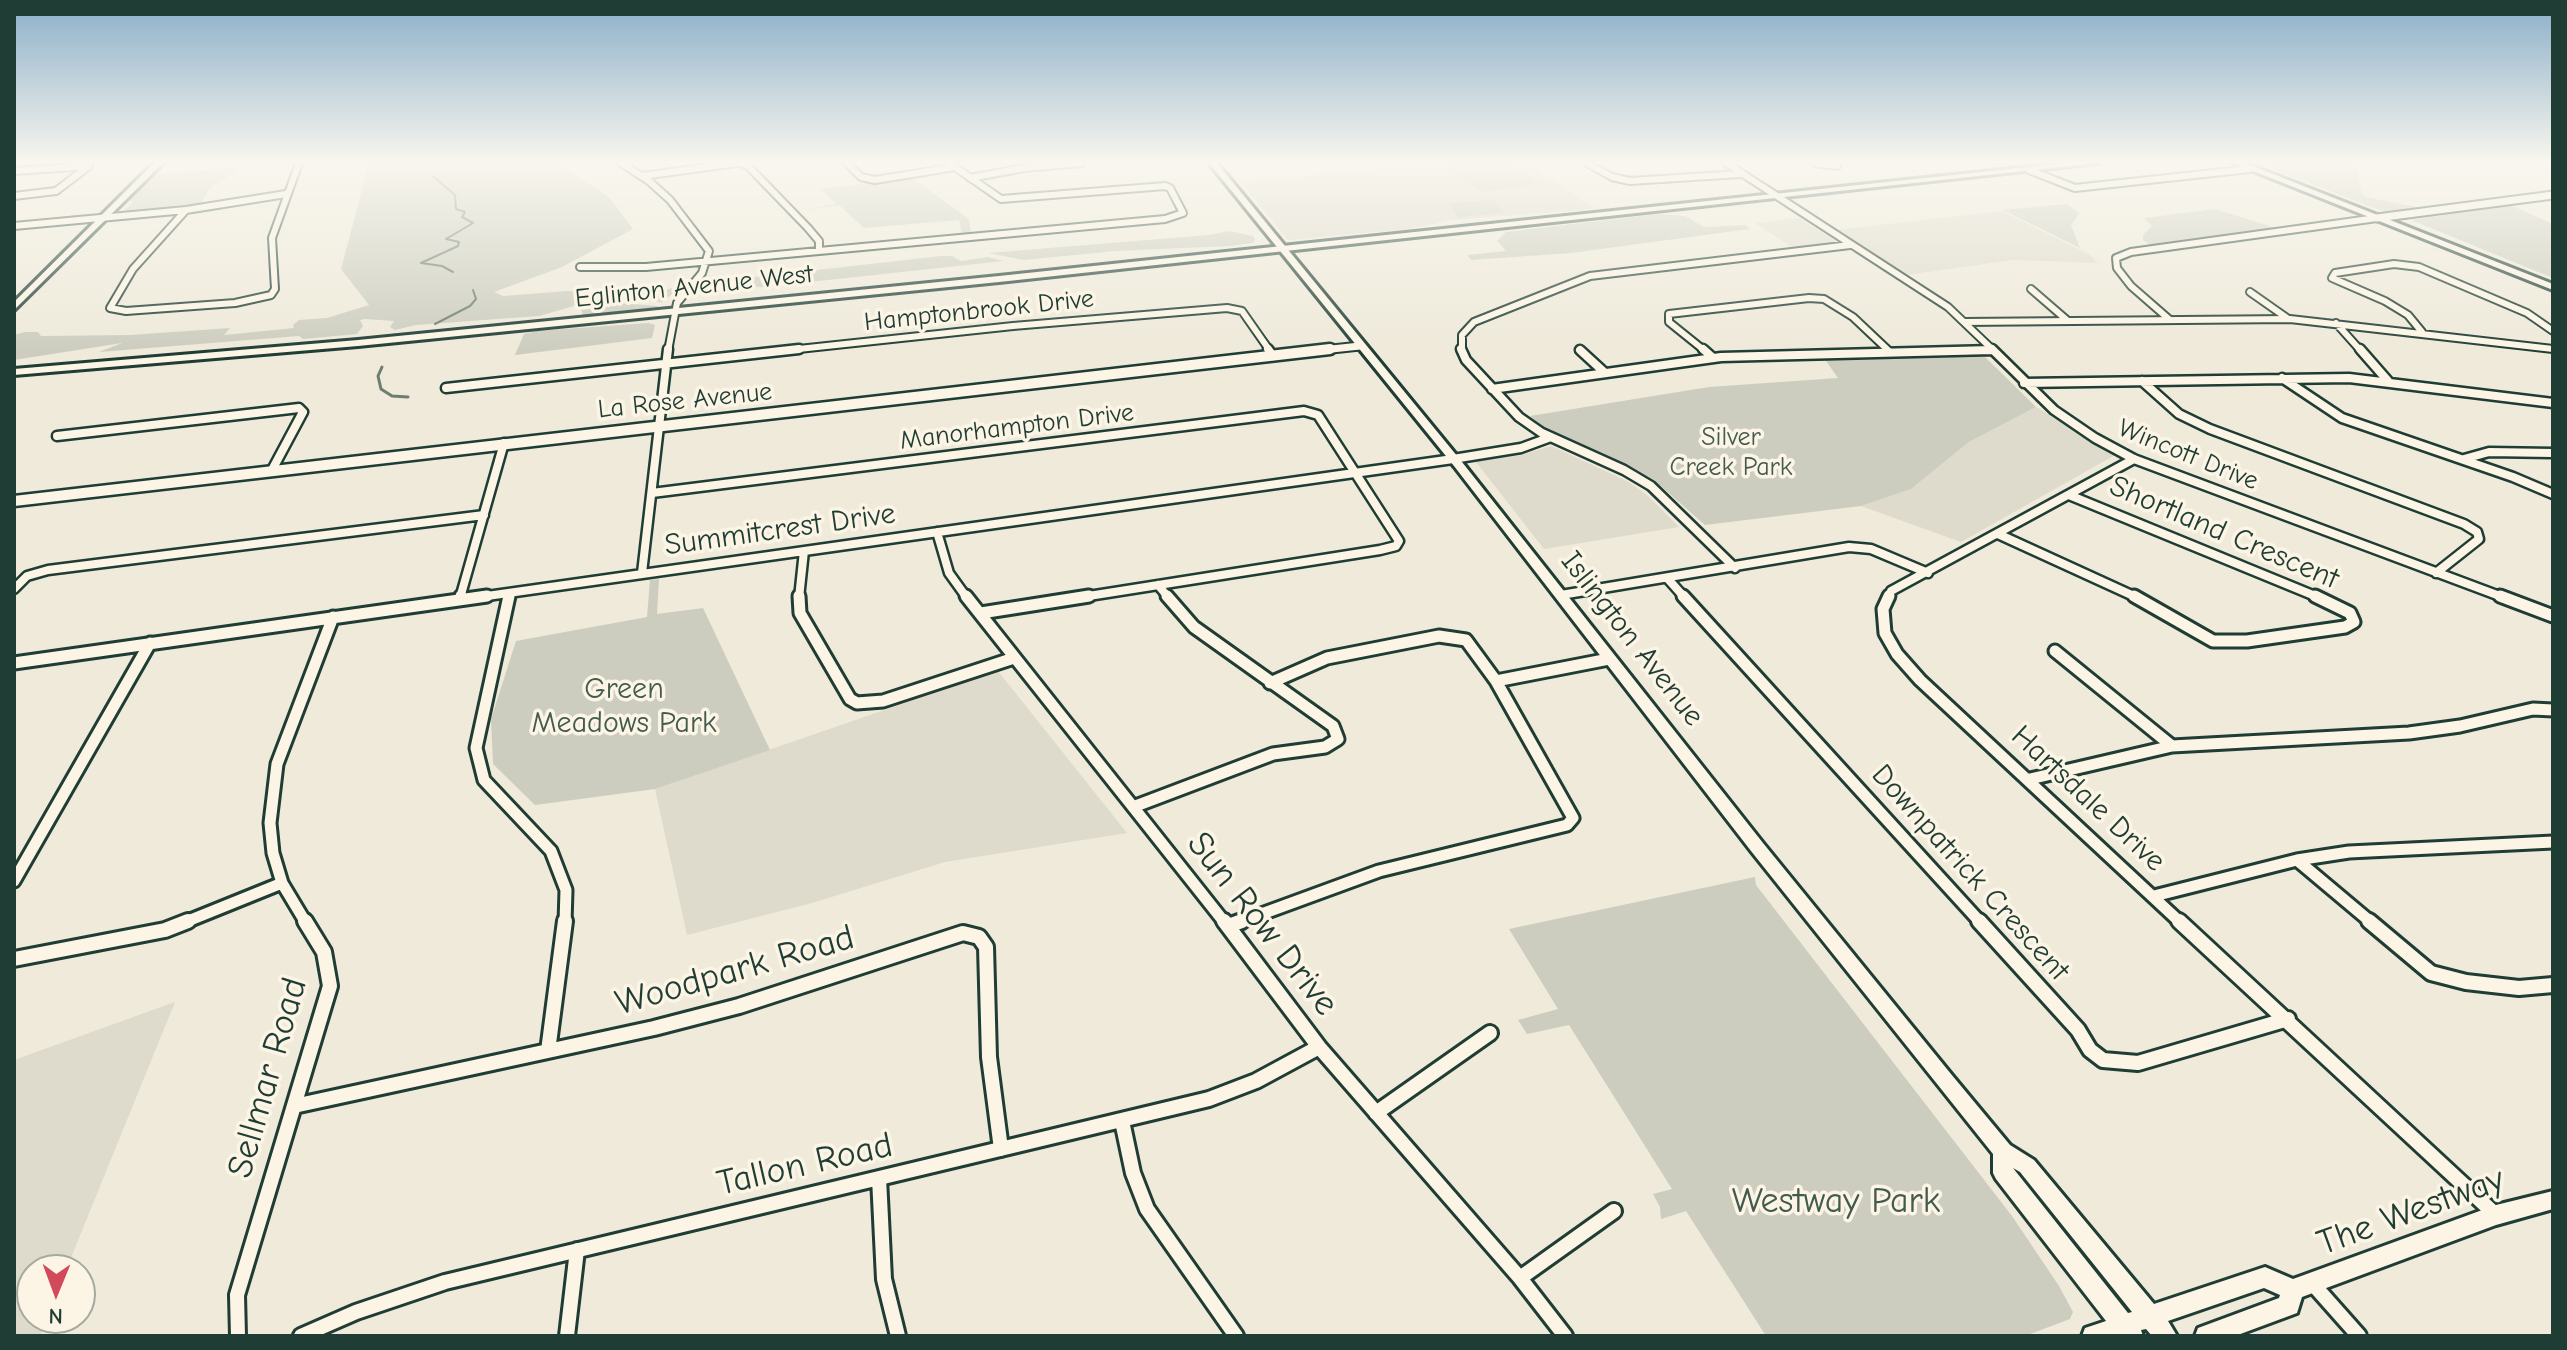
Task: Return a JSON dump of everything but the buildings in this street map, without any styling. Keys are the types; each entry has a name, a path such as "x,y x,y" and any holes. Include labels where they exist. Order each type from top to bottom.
{"main road":[{"path":"14,307 97,226"},
{"name":"Islington Avenue","path":"1264,226 2003,1151 2027,1166 2166,1336"},
{"name":"Eglinton Avenue West","path":"14,372 674,312 1507,226"},
{"path":"2397,226 2553,287"},
{"name":"Islington Avenue","path":"2003,1151 2003,1173 2128,1331"},
{"name":"The Westway","path":"2206,1336 2289,1305 2302,1287 2496,1215 2553,1200"},
{"name":"The Westway","path":"2093,1336 2128,1331 2151,1316 2265,1277 2302,1287"}],"street":[{"path":"172,226 133,269 110,308 126,311 235,303 271,295 275,289 272,238 276,226"},
{"path":"642,573 665,364 674,312 707,262 709,251 690,226"},
{"path":"806,226 819,241 819,250"},
{"path":"580,267 621,269 1087,226"},
{"name":"Wincott Drive","path":"1821,226 1948,307 2065,419 2134,459 2553,616"},
{"path":"2170,320 2131,286 2117,268 2116,258 2131,252 2319,226"},
{"path":"1735,568 1651,486 1624,470 1551,437 1519,417 1466,360 1460,344 1466,328 1474,322 1598,274 1850,245"},
{"path":"2422,332 2408,315 2385,301 2332,278 2335,273 2394,264 2419,267 2527,313 2553,331"},
{"path":"2031,289 2068,321"},
{"path":"2250,292 2290,319"},
{"path":"1712,357 1669,322 1667,316 1675,312 1816,298 1835,304 1889,351"},
{"name":"Hamptonbrook Drive","path":"446,388 1013,326 1227,308 1242,311 1273,356"},
{"path":"1964,322 2290,319 2553,349"},
{"path":"2336,322 2388,381"},
{"name":"La Rose Avenue","path":"14,501 1360,346"},
{"path":"1580,350 1604,372"},
{"path":"1492,389 1712,357 1992,350"},
{"path":"2282,378 2315,403 2342,418 2463,459 2553,494"},
{"path":"2024,383 2282,378 2388,381 2553,403"},
{"path":"2142,381 2179,414 2210,429 2464,524 2477,532 2479,539 2436,573"},
{"path":"57,436 299,408 303,412 272,470"},
{"name":"Manorhampton Drive","path":"652,493 1304,411 1318,415 1397,536 1396,546 1158,585"},
{"name":"Summitcrest Drive","path":"14,663 1453,459 1521,448 1551,437"},
{"path":"460,599 504,443"},
{"path":"2463,459 2489,452 2553,453"},
{"name":"Hartsdale Drive","path":"2134,459 1891,591 1883,609 1885,633 1897,654 1920,680 2496,1215"},
{"name":"Shortland Crescent","path":"1998,534 2136,597 2213,641 2247,641 2345,627 2354,622 2350,613 2332,603 2069,495"},
{"path":"14,589 27,576 48,570 484,515"},
{"name":"Sun Row Drive","path":"937,532 949,573 1014,658 1228,926 1319,1047 1520,1278 1565,1336"},
{"path":"1561,595 1849,547 1871,549 1928,573"},
{"path":"804,551 798,585 800,613 850,699 857,703 883,701 1014,658"},
{"name":"Downpatrick Crescent","path":"1668,579 2078,1030 2090,1050 2103,1060 2138,1063 2288,1019"},
{"path":"981,613 1158,585 1194,627 1333,726 1338,739 1325,747 1273,754 1133,807"},
{"path":"510,593 476,748 484,780 551,851 566,890 566,913 548,1051"},
{"name":"Sellmar Road","path":"238,1336 237,1295 327,997 330,975 324,952 282,883 273,853 270,823 272,792 293,716 333,617"},
{"path":"1228,926 1379,871 1567,825 1573,818 1496,681 1466,640 1448,635 1327,658 1270,683"},
{"path":"14,881 150,643"},
{"path":"2055,651 2172,746"},
{"path":"1496,681 1609,659"},
{"path":"2030,779 2172,746 2409,733 2460,726 2533,709 2553,710"},
{"path":"2154,896 2297,860 2349,852 2553,842"},
{"path":"2297,860 2431,973 2466,982 2519,988 2553,985"},
{"path":"14,959 165,930 282,883"},
{"name":"Woodpark Road","path":"294,1106 739,1006 956,934 974,934 983,940 986,947 989,1057 1001,1149"},
{"path":"1376,1113 1490,1033"},
{"name":"Tallon Road","path":"301,1336 398,1296 1229,1093 1319,1047"},
{"path":"1122,1121 1133,1173 1147,1209 1236,1336"},
{"path":"879,1178 884,1279 898,1336"},
{"path":"1520,1278 1614,1211"},
{"path":"567,1336 577,1250"},
{"path":"2302,1287 2359,1336"}],"shaded area":[{"path":"1277,226 1422,226 1407,229 1288,240"},
{"path":"1760,226 1812,226 1837,242 1791,247"},
{"path":"1870,226 2032,226 2089,254 2098,263 2013,260 1907,275 1835,230"},
{"path":"2036,407 2115,455 1961,542 1861,506 1911,489 1969,442"},
{"path":"1551,446 1627,481 1647,495 1679,527 1544,549 1476,462 1521,455"},
{"path":"998,671 1127,833 945,862 812,903 687,935 655,789"},
{"path":"175,1002 73,1254 16,1254 16,1334 40,1336 14,1336 14,1060"}],"green space":[{"path":"352,226 631,226 633,229 562,267 494,292 503,296 567,291 659,292 672,288 675,292 662,302 618,298 588,302 539,316 416,325 395,330 390,327 394,321 365,319 360,320 363,326 357,334 99,352 122,343 14,360 14,335 25,332 38,332 41,336 130,335 230,328 224,335 294,328 293,325 299,320 327,318 369,305 341,269"},
{"path":"960,226 970,226 971,233 962,233"},
{"path":"1557,226 1746,226 1750,229 1571,253 1471,260 1467,255 1506,251 1497,241 1506,232"},
{"path":"2035,226 2071,226 2080,248"},
{"path":"2152,226 2276,228 2150,245 2143,240 2143,235"},
{"path":"2426,226 2553,226 2553,278"},
{"path":"1229,231 1255,239 1253,243 1229,246 1115,251 1024,260 988,253 1209,235"},
{"path":"952,256 961,261 988,257 1004,261 763,287 742,286 755,277"},
{"path":"612,302 658,306 658,309 583,316 581,309"},
{"path":"655,325 652,338 515,355 524,334 536,331"},
{"name":"Silver Creek Park","path":"1984,356 2036,407 1969,442 1911,489 1861,506 1705,525 1654,480 1622,462 1545,428 1530,416 1709,387 1838,378 1824,358"},
{"name":"Green Meadows Park","path":"659,579 657,614 703,608 770,750 655,789 535,805 493,764 491,719 516,641 647,617 650,580"},
{"name":"Westway Park","path":"1755,877 1756,885 2012,1216 2059,1286 2073,1312 2070,1319 2025,1336 1766,1336 1686,1211 1661,1219 1660,1207 1653,1194 1672,1189 1569,1025 1527,1034 1518,1020 1558,1009 1509,929"}],"waterway":[{"path":"453,272 442,266 421,263 458,246 459,242 446,239 468,226"},
{"path":"435,324 470,306 476,299 473,290"},
{"path":"382,367 378,376 381,389 392,396 408,397"}]}
